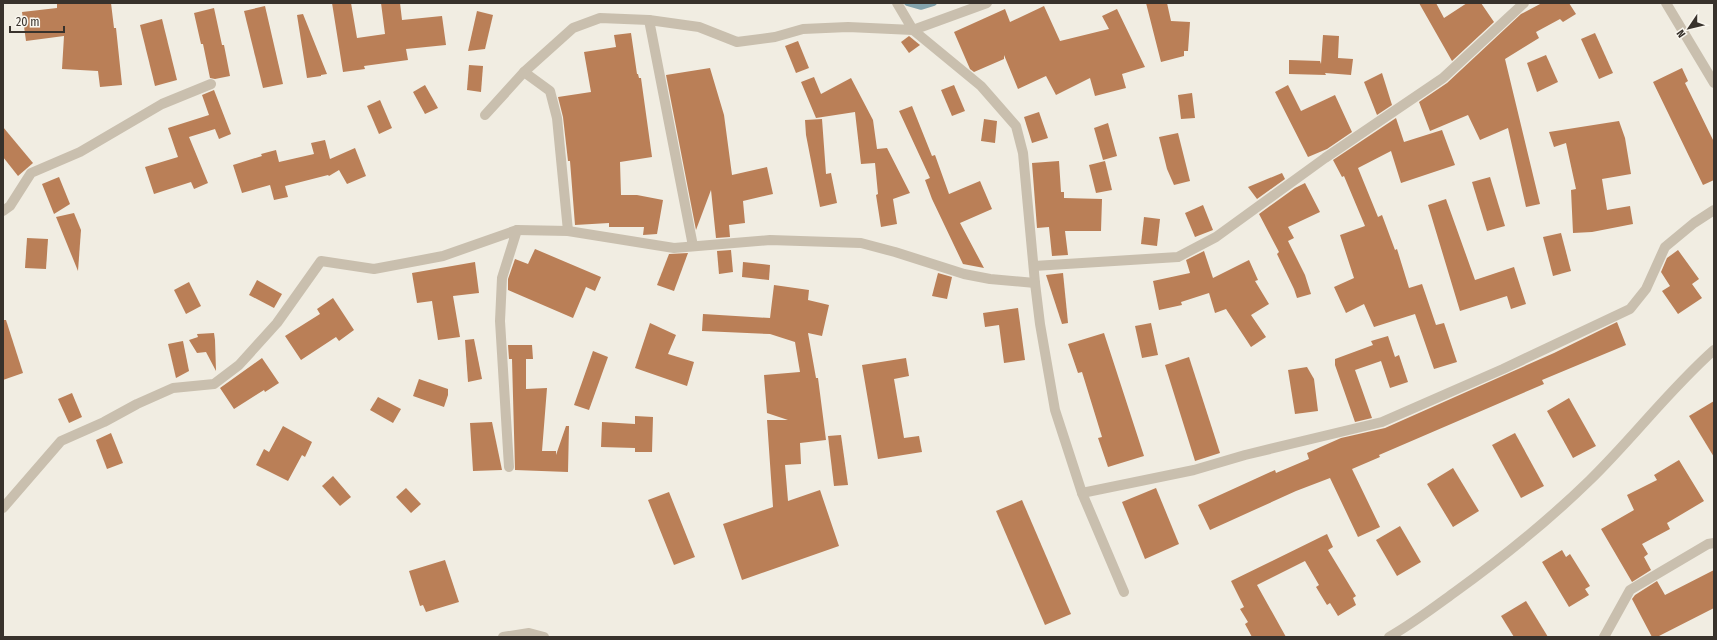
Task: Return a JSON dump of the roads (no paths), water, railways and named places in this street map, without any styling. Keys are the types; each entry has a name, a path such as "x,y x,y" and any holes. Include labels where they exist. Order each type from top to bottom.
{"street":[{"path":"897,3 913,30 980,86 1016,126 1023,153 1040,324 1055,410 1082,493 1124,592"},
{"path":"485,115 524,72 573,28 600,18 649,20 699,27 738,42 775,37 804,29 848,26 913,30 986,3"},
{"path":"1034,266 1178,257 1210,240 1325,158 1443,78 1524,3"},
{"path":"1666,3 1714,83"},
{"path":"649,20 693,246"},
{"path":"524,72 550,91 557,118 568,231"},
{"path":"3,211 10,206 31,173 80,152 162,104 211,84"},
{"path":"1082,493 1194,470 1245,455 1382,422 1503,369 1630,309 1646,289 1665,247 1714,210"},
{"path":"3,508 61,441 104,422 173,388 214,384 239,365 277,323 321,261 374,270 443,256 517,230 568,231 674,248 770,240 860,243 895,252 964,274 990,279 1035,283"},
{"path":"509,467 500,321 502,278 517,230"},
{"path":"1389,637 1409,625 1523,540 1590,480 1694,368 1714,350"},
{"path":"1604,637 1630,590 1708,544 1714,542"},
{"path":"503,637 529,633 544,637"}],"waterway":[{"path":"907,3 921,7 934,3"}]}
